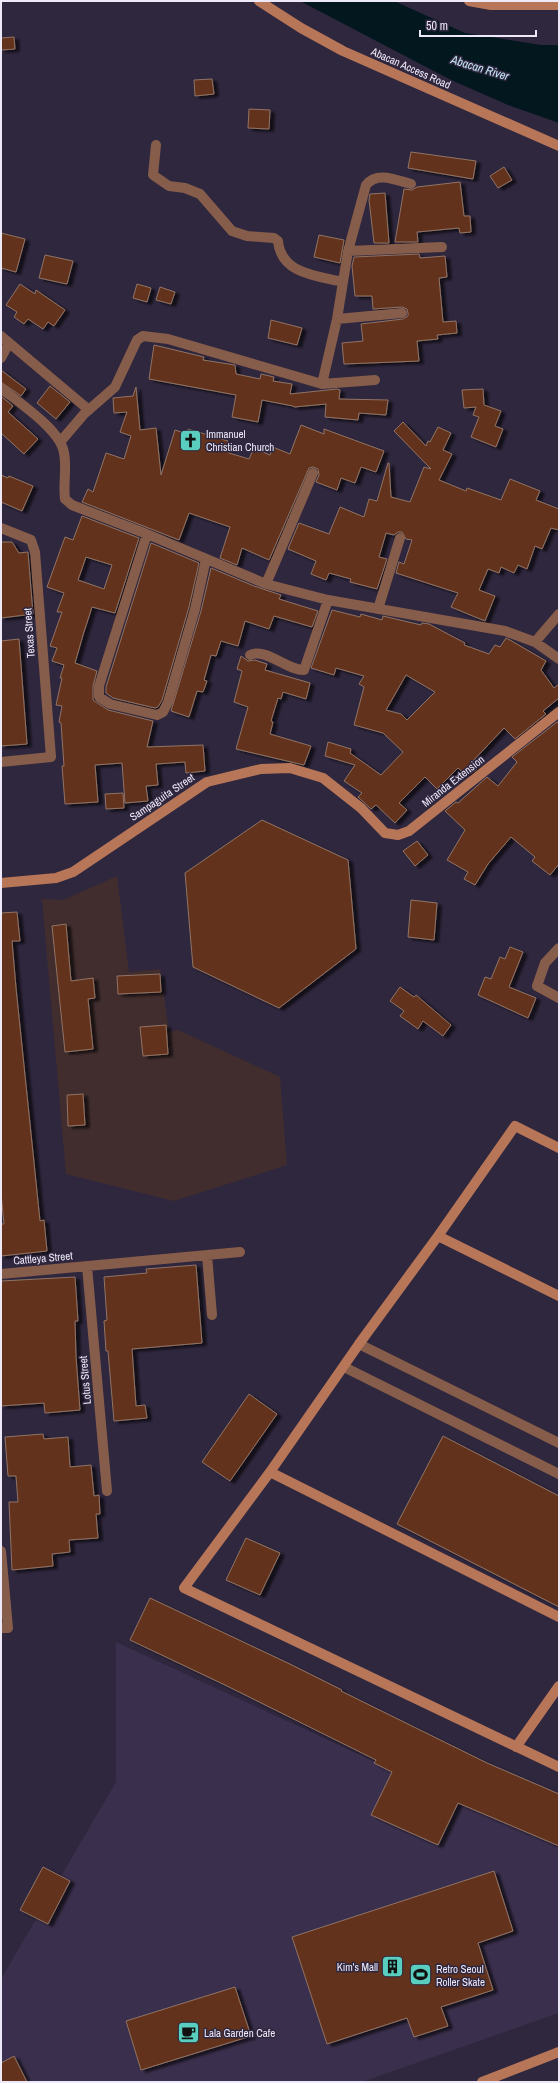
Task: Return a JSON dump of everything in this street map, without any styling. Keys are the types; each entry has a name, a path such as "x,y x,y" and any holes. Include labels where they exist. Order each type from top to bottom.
{"street":[{"name":"Abacan Access Road","path":"259,1 301,28 343,51 559,146"},
{"path":"469,1 491,5 559,5"},
{"path":"156,145 153,175 169,186 185,188 200,194 232,231 247,236 274,238 278,241 282,256 290,266 305,274 343,282"},
{"path":"322,384 337,319 348,251 366,185 370,180 377,177 390,178 411,184"},
{"path":"348,251 442,247"},
{"path":"337,319 402,313"},
{"path":"61,441 89,410 115,387 137,340 143,336 168,339 322,384 375,380"},
{"path":"1,358 5,339 89,410"},
{"path":"1,388 51,430 61,441 64,454 65,499 72,505 147,534 266,584 328,600 505,631 535,642 559,659"},
{"path":"266,584 313,473"},
{"name":"Texas Street","path":"1,528 31,540 35,552 51,757 1,762"},
{"path":"147,534 99,686 99,697 110,704 157,715 163,712 168,702 195,609 206,559"},
{"path":"378,609 400,538"},
{"path":"250,655 254,653 262,654 304,670 328,600"},
{"path":"535,642 559,614"},
{"name":"Miranda Extension","path":"361,808 385,833 398,835 409,831 559,712"},
{"name":"Sampaguita Street","path":"1,883 56,878 73,872 207,782 261,769 290,768 323,778 361,808"},
{"path":"559,948 545,963 537,986 559,998"},
{"path":"559,1148 515,1126 438,1236 358,1344 344,1367 270,1472 184,1588 559,1767"},
{"path":"438,1236 559,1296"},
{"name":"Cattleya Street","path":"1,1274 240,1252"},
{"path":"207,1255 212,1315"},
{"name":"Lotus Street","path":"87,1266 107,1491"},
{"path":"358,1344 559,1443"},
{"path":"344,1367 559,1474"},
{"path":"270,1472 559,1617"},
{"path":"1,1551 4,1628"},
{"path":"516,1747 559,1686"},
{"path":"482,2082 559,2052"}],"shaded area":[{"path":"117,876 129,972 160,969 169,1032 178,1030 280,1077 287,1165 174,1201 66,1174 42,899 63,900"},
{"path":"116,1642 559,1847 559,2013 362,2082 1,2082 1,1979 116,1782"}],"water":[{"name":"Abacan River","path":"300,1 394,1 465,33 541,45 559,45 559,123 508,105 449,79"}],"building":[{"path":"14,37 15,49 1,50 1,38"},
{"path":"212,79 214,94 195,96 194,80"},
{"path":"249,109 270,110 269,129 248,128"},
{"path":"411,152 476,161 473,179 408,168"},
{"path":"504,167 512,180 498,188 490,176"},
{"path":"460,182 464,216 470,216 471,232 460,233 459,228 417,232 418,242 395,242 404,189 412,190 417,187"},
{"path":"385,193 389,243 374,243 369,200 370,194"},
{"path":"1,233 25,239 16,272 1,268"},
{"path":"319,235 344,240 340,263 314,257"},
{"path":"419,254 420,258 445,256 447,277 439,278 443,322 456,321 457,333 437,335 438,339 417,341 419,361 344,364 342,343 363,341 361,324 403,319 408,316 407,309 402,307 373,309 372,296 355,296 352,266 354,257"},
{"path":"45,255 73,261 67,284 39,278"},
{"path":"20,284 35,294 36,290 65,310 54,326 48,322 43,329 28,319 24,324 14,317 17,312 6,305"},
{"path":"137,284 151,288 147,302 133,298"},
{"path":"160,287 175,292 171,304 156,300"},
{"path":"271,320 302,328 297,345 268,338"},
{"path":"154,345 204,357 203,360 235,365 236,374 260,379 261,374 274,377 273,381 292,384 290,394 337,389 340,390 339,399 388,400 386,415 359,413 358,420 325,417 326,404 294,407 262,400 258,422 232,417 236,395 149,379"},
{"path":"1,370 26,389 21,396 1,382"},
{"path":"50,386 70,402 56,419 37,403"},
{"path":"136,387 140,430 156,428 161,475 175,430 187,434 188,429 228,441 229,453 249,459 254,448 270,455 273,447 290,454 301,425 324,434 324,429 384,451 376,472 361,467 355,483 341,478 337,490 316,482 319,475 318,469 313,467 309,468 269,560 242,548 237,565 220,558 230,527 189,513 179,540 82,502 88,489 93,492 106,453 124,459 131,436 120,432 127,412 114,413 113,398 133,396"},
{"path":"483,389 484,405 501,411 495,426 503,429 496,447 471,437 479,417 473,415 476,407 464,408 462,390"},
{"path":"1,396 13,406 8,412 38,439 24,454 1,433"},
{"path":"403,422 426,446 428,441 430,442 438,427 451,433 443,450 452,454 439,480 466,491 467,488 501,500 510,479 540,491 536,500 559,509 559,530 551,528 542,549 535,546 527,569 518,565 514,573 501,567 499,573 488,569 479,590 495,596 485,621 451,607 458,593 396,573 399,562 404,564 412,540 406,539 402,532 398,532 394,535 386,533 379,557 387,559 377,589 350,582 351,579 329,573 326,580 311,574 316,561 288,549 299,523 329,534 340,507 364,517 369,499 377,501 388,463 391,497 410,502 424,467 431,469 394,431"},
{"path":"1,475 8,478 9,476 33,486 22,511 1,502"},
{"path":"82,516 139,538 115,613 92,607 75,663 97,671 93,686 93,700 108,710 153,721 147,747 203,745 205,771 186,773 185,762 156,764 158,785 146,786 148,801 125,803 122,763 95,765 98,802 65,804 61,723 59,722 62,706 56,705 62,678 60,678 64,665 52,661 57,648 50,646 62,612 57,612 64,593 47,587 65,537 73,540","holes":["86,557 112,565 104,589 78,580"]},
{"path":"1,542 12,542 19,553 28,552 33,614 1,618"},
{"path":"151,543 199,563 189,607 162,700 158,707 155,708 113,698 106,693 106,687"},
{"path":"211,568 254,586 281,595 279,599 318,611 312,627 274,616 269,629 245,621 238,646 221,641 216,656 211,655 204,680 207,681 203,692 197,691 189,717 171,711 201,611"},
{"path":"332,610 360,617 361,614 382,620 383,616 421,625 422,623 429,624 465,643 464,645 489,654 495,645 500,647 506,638 546,661 541,670 554,688 559,684 559,698 543,711 546,714 515,739 504,728 471,763 477,769 467,776 458,768 437,789 425,777 399,803 407,810 395,823 376,805 371,809 358,797 362,793 344,781 355,765 325,756 328,742 351,749 350,753 381,775 403,752 383,733 354,725 364,687 359,684 364,676 336,668 334,675 311,668","holes":["406,675 435,692 407,720 401,714 386,710"]},
{"path":"19,639 27,744 1,746 1,641"},
{"path":"241,656 248,661 255,660 267,664 265,670 310,683 306,699 283,692 281,699 278,698 271,721 273,722 270,734 311,746 304,765 236,749 248,707 234,702 242,671 237,669"},
{"path":"557,722 559,723 559,864 550,875 532,861 535,857 511,837 488,864 475,885 464,879 468,872 447,860 465,830 445,811 456,802 458,803 487,777 498,786 517,762 512,757"},
{"path":"123,793 124,808 106,809 105,794"},
{"path":"262,820 348,860 356,949 279,1008 193,967 185,873"},
{"path":"417,841 428,855 415,866 403,851"},
{"path":"411,900 437,903 434,940 408,937"},
{"path":"17,912 20,941 12,941 16,988 40,1221 44,1220 47,1251 1,1256 1,1224 4,1224 1,1194 1,913"},
{"path":"66,924 71,981 93,978 95,998 88,999 93,1049 65,1052 52,926"},
{"path":"510,947 523,952 509,987 536,998 528,1018 478,995 485,977 491,979 500,957 505,959"},
{"path":"160,974 161,992 118,994 117,976"},
{"path":"400,987 414,997 416,995 451,1025 443,1036 423,1021 418,1029 400,1016 404,1011 390,1001"},
{"path":"166,1025 168,1054 143,1056 140,1027"},
{"path":"83,1094 85,1125 68,1126 67,1095"},
{"path":"196,1265 202,1343 132,1349 136,1406 145,1405 147,1418 114,1421 108,1351 106,1351 104,1321 107,1320 104,1277 147,1273 146,1269"},
{"path":"75,1277 78,1321 75,1321 76,1357 80,1410 45,1413 44,1403 1,1406 1,1281"},
{"path":"249,1394 277,1414 230,1481 202,1462"},
{"path":"43,1434 44,1439 68,1437 70,1467 91,1465 94,1496 99,1495 100,1514 96,1514 98,1538 69,1540 70,1552 52,1554 53,1566 12,1570 9,1502 18,1502 16,1476 8,1476 5,1437"},
{"path":"443,1436 559,1496 559,1607 397,1524"},
{"path":"246,1538 280,1553 260,1595 226,1580"},
{"path":"150,1598 292,1665 342,1690 341,1691 487,1763 559,1794 559,1846 458,1803 438,1845 371,1815 392,1772 374,1763 376,1760 130,1640"},
{"path":"43,1867 70,1881 48,1924 20,1910"},
{"name":"Kim's Mall","path":"494,1871 513,1931 478,1943 493,1990 441,2007 448,2026 414,2037 407,2018 327,2044 292,1937"},
{"path":"235,1987 251,2036 141,2070 126,2021"},
{"path":"14,2056 27,2082 1,2082 1,2063"}],"place":[{"name":"Immanuel Christian Church","path":"190,440"},
{"name":"Kim's Mall","path":"393,1967"},
{"name":"Retro Seoul Roller Skate","path":"421,1975"},
{"name":"Lala Garden Cafe","path":"189,2033"}]}
